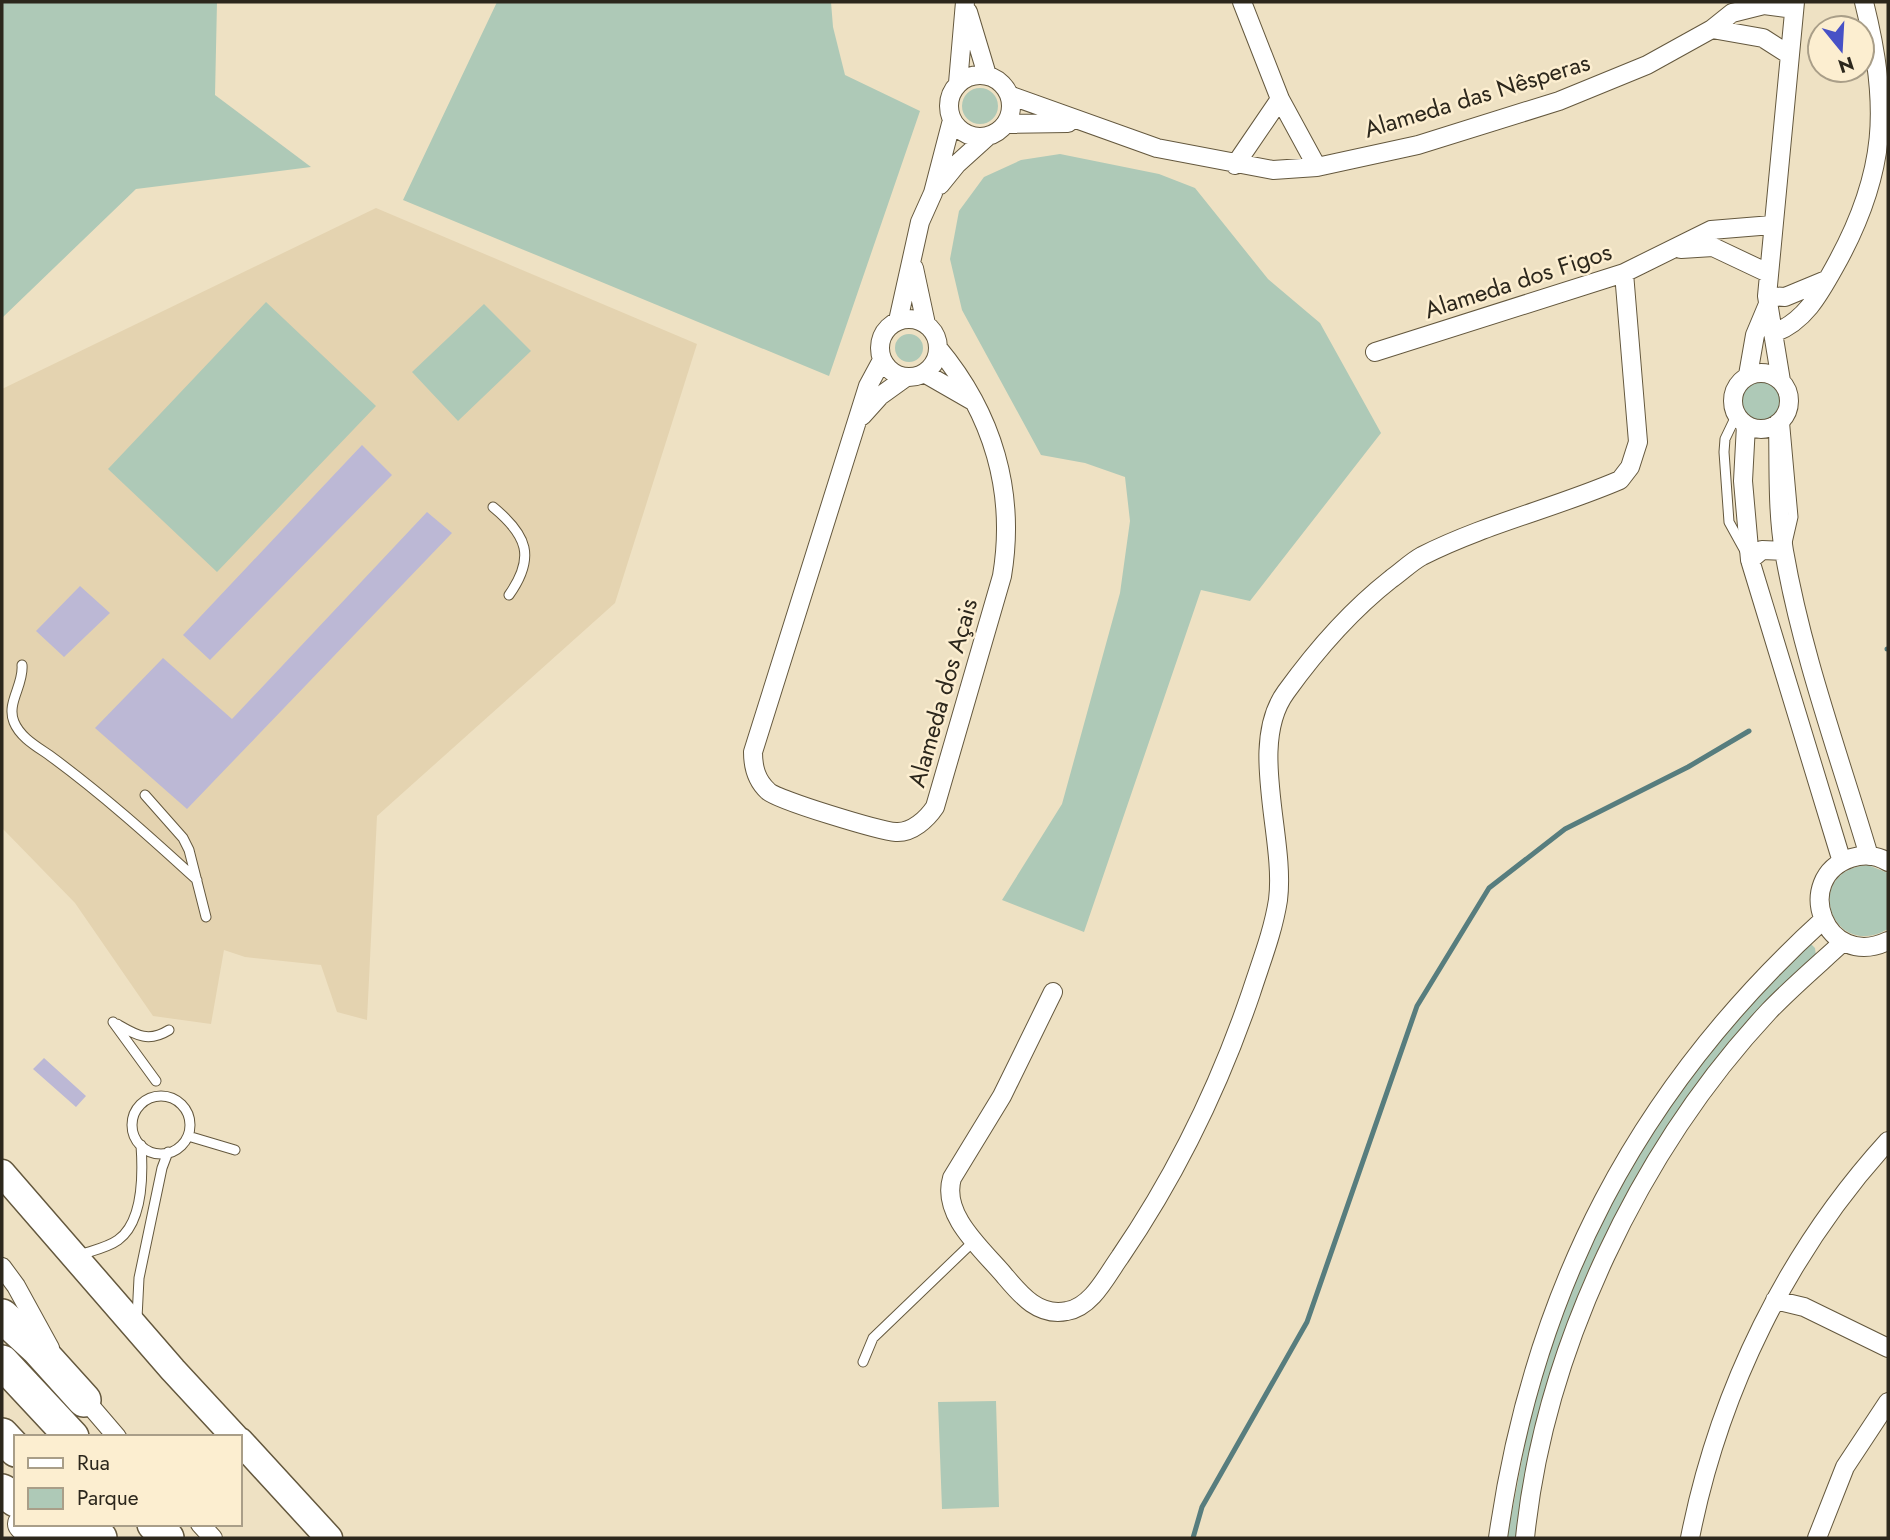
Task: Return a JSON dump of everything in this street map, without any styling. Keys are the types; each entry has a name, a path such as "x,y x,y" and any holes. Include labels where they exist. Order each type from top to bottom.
{"highway":[{"path":"2,1316 37,1348 84,1400"},
{"path":"2,1362 70,1435"},
{"path":"55,1526 68,1538"}],"main road":[{"path":"2,1173 173,1370 233,1435"},
{"path":"242,1443 329,1538"}],"street":[{"path":"965,2 987,75"},
{"path":"898,321 920,222 933,193 952,120 949,101 958,83 965,2"},
{"path":"1243,2 1280,99 1317,167"},
{"path":"1774,333 1805,314 1829,279 1860,219 1873,183 1881,140 1882,87 1864,2"},
{"name":"Alameda das Nêsperas","path":"1009,94 1082,123 1157,148 1235,165 1273,170 1317,167 1418,145 1559,102 1647,65 1712,29 1732,13 1764,5 1794,5"},
{"path":"1794,5 1768,273 1768,300 1781,381 1789,398 1781,420 1784,551 1804,640 1869,856"},
{"path":"1712,29 1763,38 1788,54"},
{"path":"933,193 957,164 1005,124 1011,104 1009,94 996,79 987,75 967,77 958,83"},
{"path":"1235,165 1280,99"},
{"path":"952,120 967,135 988,136"},
{"name":"Alameda das Nêsperas","path":"1005,124 1082,123"},
{"name":"Alameda dos Figos","path":"1375,352 1624,273 1711,230 1772,225"},
{"name":"Alameda dos Figos","path":"1674,249 1713,247 1768,273"},
{"path":"913,261 926,324"},
{"path":"1053,992 1002,1096 952,1178 948,1190 952,1208 1027,1302 1048,1310 1067,1311 1091,1298 1143,1223 1190,1140 1228,1058 1269,937 1280,872 1269,756 1272,723 1283,696 1324,642 1356,607 1418,558 1492,525 1620,481 1630,467 1638,442 1624,273"},
{"path":"1768,300 1785,297 1829,279"},
{"path":"1768,300 1755,335 1748,375 1733,393 1741,420 1743,481 1751,560 1842,862"},
{"path":"859,419 880,396 905,377 924,373 937,358 939,348 933,330 926,324 908,319 890,325 880,341 882,360 895,374 905,377"},
{"name":"Alameda dos Açais","path":"882,360 868,386 753,752 753,761 758,778 776,797 896,832 916,826 935,807 1002,576 1008,529 1004,482 993,440 974,401 939,348"},
{"path":"924,373 974,401"},
{"path":"1748,375 1766,373 1781,381"},
{"path":"1741,420 1762,429 1781,420"},
{"path":"1751,560 1762,550 1784,551"},
{"path":"1888,862 1869,856 1842,862 1832,870 1820,894 1823,920 1843,942 1860,947 1877,946 1888,941"},
{"path":"1498,1538 1523,1402 1568,1272 1594,1219 1651,1117 1701,1051 1774,964 1823,920"},
{"path":"1525,1538 1536,1466 1559,1381 1592,1286 1618,1233 1675,1131 1732,1055 1769,1012 1843,942"},
{"path":"1690,1538 1721,1421 1775,1300 1843,1195 1888,1141"},
{"path":"2,1267 16,1286 51,1350"},
{"path":"2,1286 51,1350 84,1400 115,1435"},
{"path":"1775,1300 1804,1307 1888,1348"},
{"path":"1817,1538 1845,1467 1888,1402"}],"lane":[{"path":"493,507 512,522 523,540 526,560 509,595"},
{"path":"22,665 21,684 12,705 17,728 105,796 197,880"},
{"path":"145,795 183,838 206,917"},
{"path":"156,1081 113,1021 138,1037 152,1039 169,1030"},
{"path":"137,1327 136,1297 162,1168 168,1153 188,1136 189,1118 180,1103 172,1098 155,1096 137,1108 132,1127 141,1145 148,1151 168,1153"},
{"path":"188,1136 235,1150"},
{"path":"74,1257 116,1241 131,1225 141,1183 141,1145"},
{"path":"863,1362 873,1338 975,1240"}],"shaded area":[{"path":"376,208 697,344 615,603 377,816 367,1020 337,1012 321,965 245,957 224,950 211,1024 153,1016 75,903 2,828 2,389"}],"green space":[{"path":"2,2 217,2 215,95 311,167 136,189 2,318"},
{"path":"497,2 831,2 833,27 845,75 920,111 829,376 403,200"},
{"path":"980,88 993,93 998,106 993,119 980,124 967,119 962,106 967,93"},
{"path":"1060,154 1159,174 1195,188 1268,279 1320,323 1381,433 1250,601 1201,590 1084,932 1002,900 1062,804 1120,593 1130,521 1125,477 1085,463 1041,455 962,310 950,259 959,211 984,177 1021,160"},
{"path":"266,302 376,406 217,572 108,469"},
{"path":"484,304 531,351 458,421 412,372"},
{"path":"909,334 919,338 923,348 919,358 909,362 899,358 895,348 899,338"},
{"path":"1760,380 1775,386 1781,401 1775,416 1760,422 1745,416 1739,401 1745,386"},
{"path":"1868,865 1888,873 1888,929 1868,936 1851,934 1839,925 1831,911 1830,896 1835,882 1847,871"},
{"path":"1809,942 1815,948 1816,956 1751,1018 1696,1087 1642,1169 1596,1254 1564,1336 1518,1538 1507,1538 1535,1392 1582,1257 1669,1102 1719,1036"},
{"path":"996,1401 999,1507 942,1509 938,1402"}],"building":[{"path":"362,445 392,475 210,660 183,635"},
{"path":"427,512 452,533 187,809 95,728 163,658 232,719"},
{"path":"80,586 110,613 64,657 36,631"},
{"path":"44,1058 86,1096 76,1107 33,1069"}],"waterway":[{"path":"1193,1538 1202,1507 1307,1322 1417,1006 1489,888 1565,829 1688,767 1749,731"}]}
